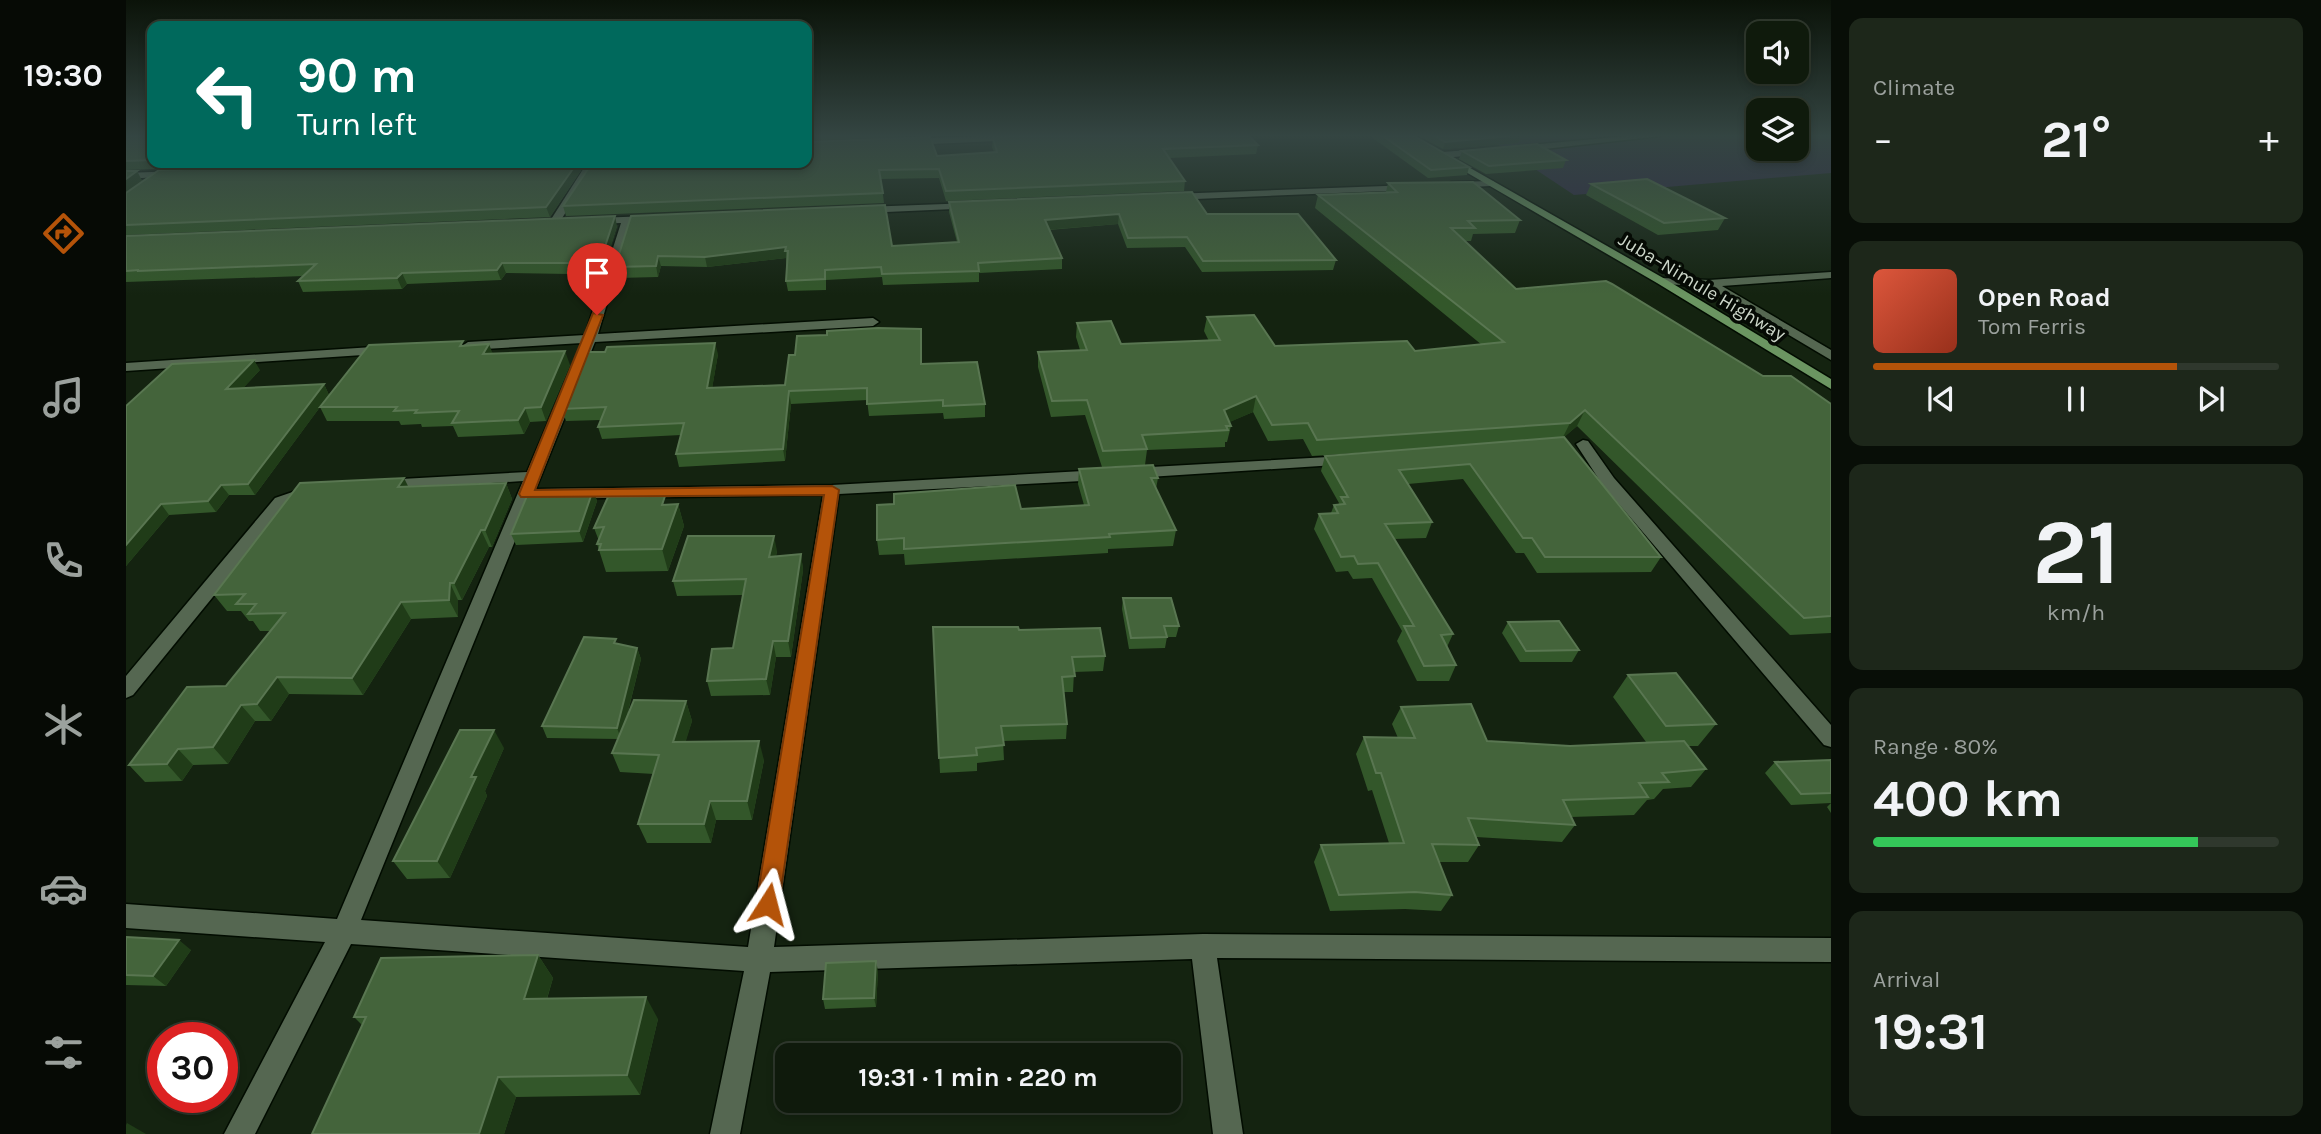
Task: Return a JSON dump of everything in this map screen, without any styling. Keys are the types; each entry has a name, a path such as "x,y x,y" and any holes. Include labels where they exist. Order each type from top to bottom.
{"main road":[{"name":"Juba–Nimule Highway","path":"1500,189 1661,281 1831,385"}],"street":[{"path":"555,221 575,189"},
{"path":"1156,198 1356,189"},
{"path":"850,211 989,205"},
{"path":"579,221 669,219"},
{"path":"239,1134 345,929 590,339 627,220"},
{"path":"542,221 567,221"},
{"path":"1661,281 1709,282 1831,275"},
{"path":"1709,282 1831,356"},
{"path":"454,347 873,322"},
{"path":"126,367 401,350"},
{"path":"156,383 176,365"},
{"path":"1583,444 1626,502 1831,739"},
{"path":"526,494 832,490 1361,461"},
{"path":"361,487 534,476"},
{"path":"126,690 281,502 305,492 333,489"},
{"path":"725,1134 759,960 832,490"},
{"path":"126,916 345,929 759,960 1203,946 1831,950"},
{"path":"1203,946 1228,1134"}],"shaded area":[{"path":"1565,189 1645,189 1574,195"}],"building":[{"path":"132,189 559,189 546,207 126,225 126,193"},
{"path":"575,189 882,189 883,193 563,206"},
{"path":"945,189 996,189 946,191"},
{"path":"1394,189 1482,189 1520,220 1468,221 1475,228 1451,228 1516,289 1606,281 1763,376 1791,376 1831,404 1831,616 1804,618 1585,410 1570,423 1317,440 1308,423 1272,425 1256,396 1224,410 1231,426 1226,426 1228,430 1142,435 1147,449 1103,451 1087,400 1052,401 1038,352 1087,350 1077,323 1111,321 1121,344 1220,340 1207,317 1254,315 1275,346 1407,341 1415,351 1504,342 1318,195 1397,192"},
{"path":"1600,189 1667,189 1725,218 1664,223"},
{"path":"1192,192 1207,214 1298,214 1336,260 1203,261 1187,237 1128,238 1119,214 1045,220 1062,258 978,263 979,271 882,274 881,267 825,270 825,279 786,281 786,247 705,257 658,256 656,266 615,267 631,216 885,205 892,246 959,242 949,202"},
{"path":"615,216 598,268 569,268 572,263 502,263 497,270 402,273 397,278 298,281 316,264 126,271 126,236"},
{"path":"878,328 921,329 921,364 977,362 985,404 943,406 943,400 867,404 867,388 789,391 783,449 676,454 684,423 598,427 606,407 562,409 586,352 605,352 607,347 715,343 707,388 785,385 789,355 795,355 797,336"},
{"path":"463,341 460,346 489,344 483,354 565,351 541,407 525,408 518,420 452,423 459,411 415,413 417,410 394,411 397,407 320,407 369,345"},
{"path":"254,360 226,389 324,384 248,484 221,485 208,501 161,504 126,545 126,406 172,364"},
{"path":"1564,437 1661,557 1545,557 1532,538 1523,538 1470,464 1399,470 1432,522 1385,524 1453,634 1441,635 1456,665 1424,666 1404,626 1414,626 1378,563 1358,564 1354,556 1341,557 1319,514 1338,513 1334,505 1345,504 1341,497 1348,497 1325,456"},
{"path":"1153,465 1158,478 1151,478 1176,530 1109,534 1110,537 904,549 904,538 877,540 877,505 894,504 894,494 1015,485 1021,509 1089,505 1079,469"},
{"path":"404,478 398,487 506,483 485,530 481,530 454,583 450,583 449,600 401,602 352,678 277,677 257,704 241,705 213,747 178,749 167,764 129,765 187,687 226,686 285,613 248,614 256,604 236,604 245,594 214,595 300,483"},
{"path":"593,490 579,531 511,534 529,491"},
{"path":"665,496 662,505 678,504 662,549 599,550 601,544 597,544 604,527 594,528 608,497"},
{"path":"688,536 774,536 769,557 801,554 788,641 773,641 766,679 707,681 712,649 733,648 746,579 673,581"},
{"path":"1123,598 1171,598 1179,626 1164,626 1167,637 1131,638"},
{"path":"1559,621 1579,650 1526,651 1508,622"},
{"path":"933,627 1018,627 1019,630 1100,628 1105,656 1072,657 1075,676 1062,677 1067,724 1001,726 1004,745 976,748 977,755 939,758"},
{"path":"584,637 616,639 614,643 637,648 617,728 542,726"},
{"path":"1676,673 1716,724 1666,726 1628,675"},
{"path":"634,700 686,701 673,742 759,741 747,801 710,801 704,824 638,824 659,755 612,753"},
{"path":"1471,704 1487,741 1570,746 1684,741 1706,769 1662,773 1669,782 1639,783 1648,797 1563,800 1575,825 1468,818 1479,845 1432,844 1452,895 1415,892 1339,895 1321,845 1404,843 1381,773 1376,773 1364,737 1415,738 1401,707"},
{"path":"460,730 494,730 471,777 476,777 437,861 393,861"},
{"path":"1831,760 1831,793 1801,794 1775,762"},
{"path":"126,937 179,940 153,976 126,975"},
{"path":"538,955 524,999 646,997 627,1075 498,1077 479,1134 312,1134 366,1017 354,1017 381,958"},
{"path":"876,961 874,998 823,999 826,963"}],"route":[{"path":"597,315 590,339 526,494 832,490 768,904"}]}
